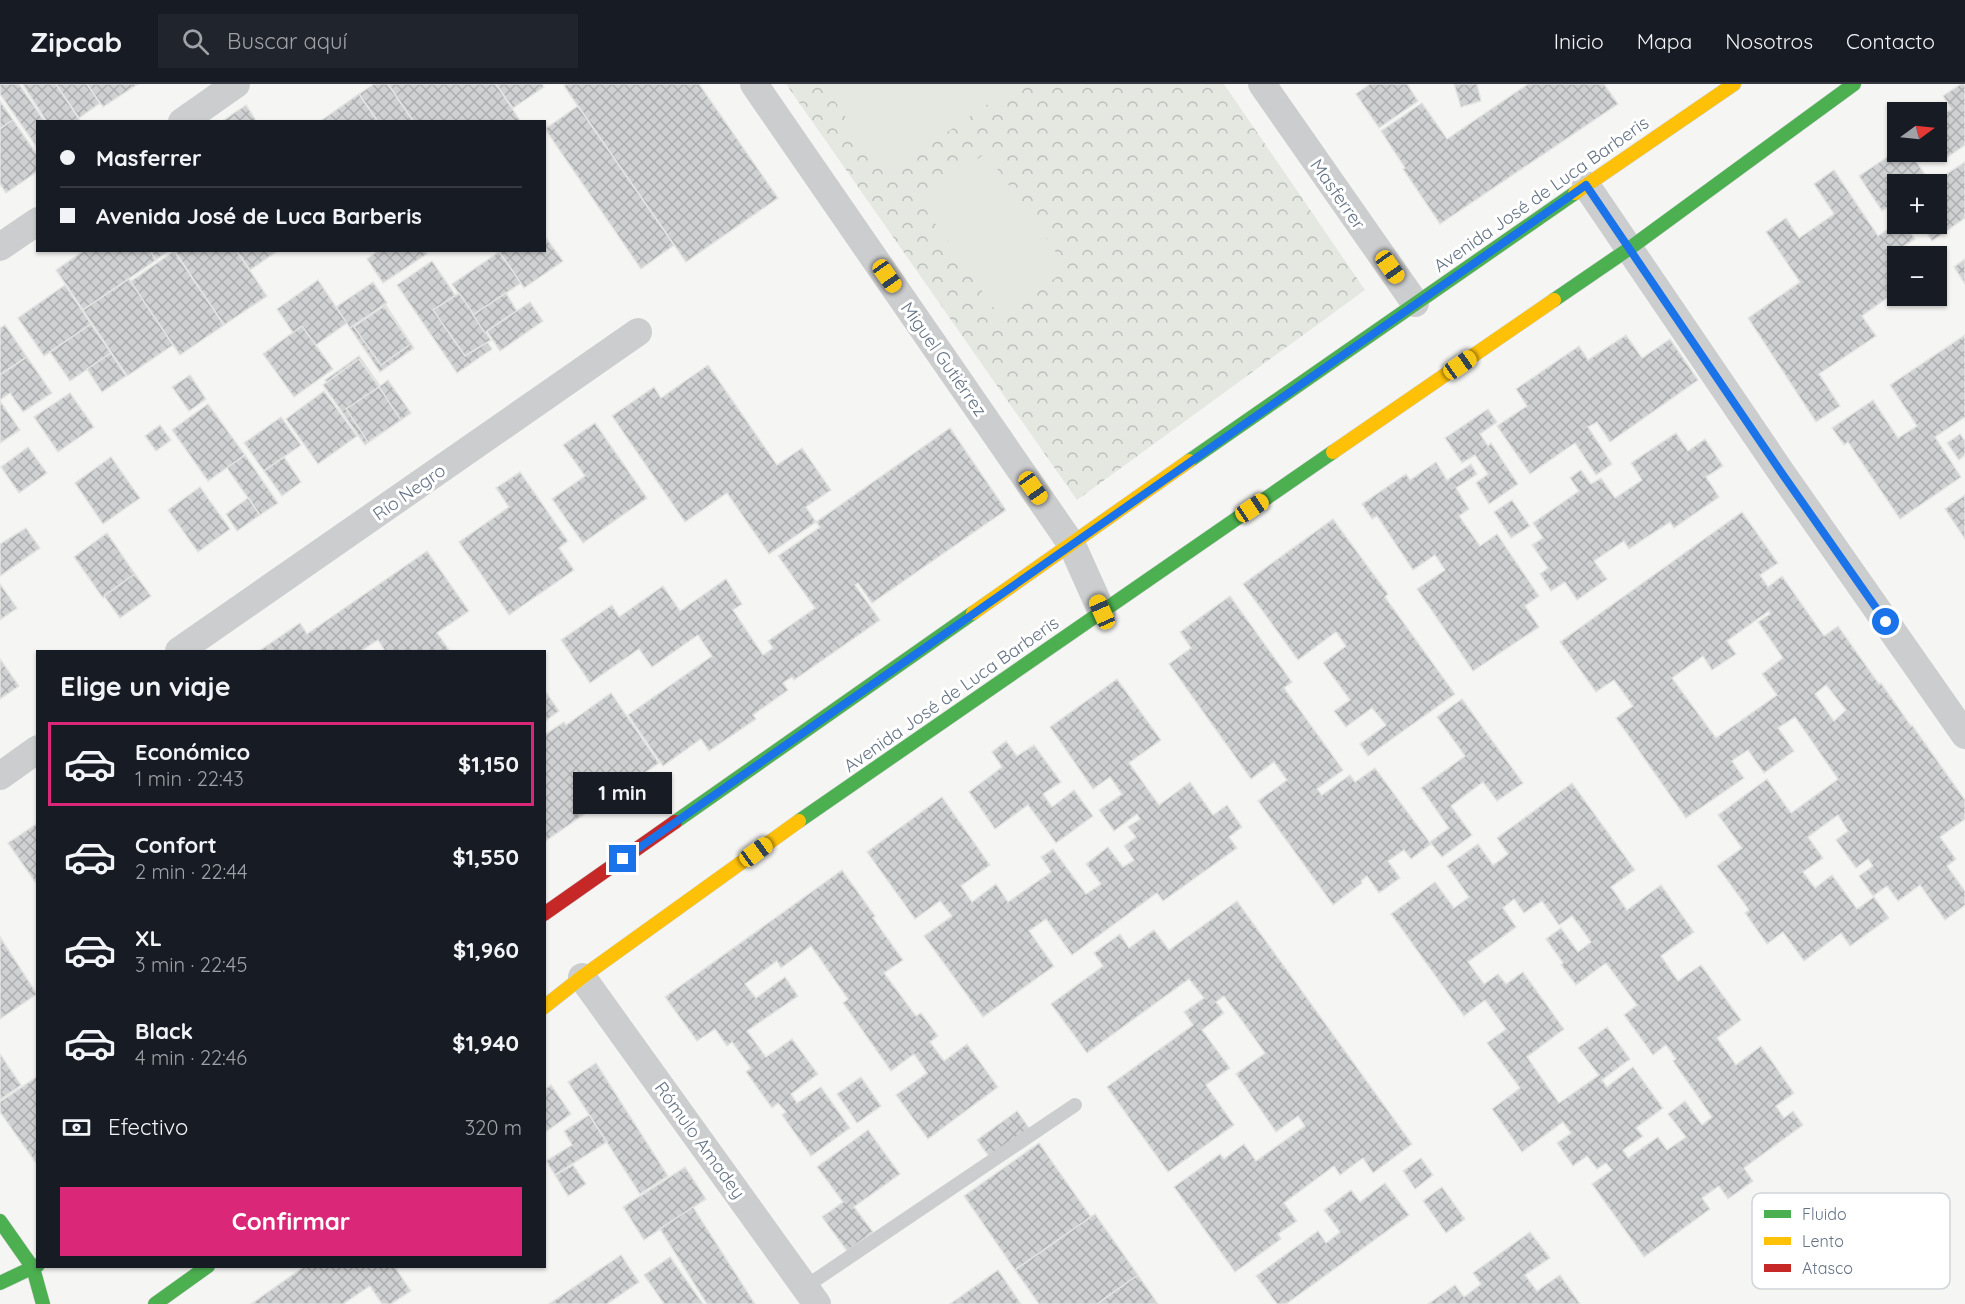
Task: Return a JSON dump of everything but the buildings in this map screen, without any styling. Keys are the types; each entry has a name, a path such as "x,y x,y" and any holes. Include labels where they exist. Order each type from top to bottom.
{"main road":[{"name":"Avenida José de Luca Barberis","path":"546,913 1415,303 1734,84"},
{"name":"Avenida José de Luca Barberis","path":"546,1005 814,810 1630,248 1854,84"},
{"path":"0,1221 35,1266 43,1304"},
{"path":"0,1283 35,1266"},
{"path":"155,1304 205,1268"}],"street":[{"path":"185,120 236,84"},
{"name":"Miguel Gutiérrez","path":"754,84 1072,545 1102,612"},
{"name":"Masferrer","path":"1262,84 1415,303"},
{"path":"1586,185 1781,472 1965,735"},
{"path":"0,247 36,222"},
{"name":"Río Negro","path":"180,650 638,333"},
{"path":"0,776 36,751"},
{"name":"Rómulo Amadey","path":"582,977 811,1295"}],"lane":[{"path":"811,1295 1075,1105"}],"green space":[{"path":"786,84 1224,84 1365,290 1077,500"},
{"path":"823,84 1017,84 885,175"},
{"path":"986,153 1068,269 1000,317 919,200"}],"traffic: fast":[{"path":"1554,300 1630,248 1854,84"},
{"path":"1189,461 1575,193"},
{"path":"799,821 1333,452"},
{"path":"675,822 973,613"},
{"path":"0,1221 33,1268 43,1304"},
{"path":"0,1283 36,1266"},
{"path":"155,1304 205,1268"}],"traffic: slow":[{"path":"1575,193 1734,84"},
{"path":"1333,452 1554,300"},
{"path":"973,613 1189,461"},
{"path":"546,1005 799,821"}],"traffic: jam":[{"path":"546,913 675,822"}],"route":[{"path":"623,859 1586,185 1886,622"}]}
